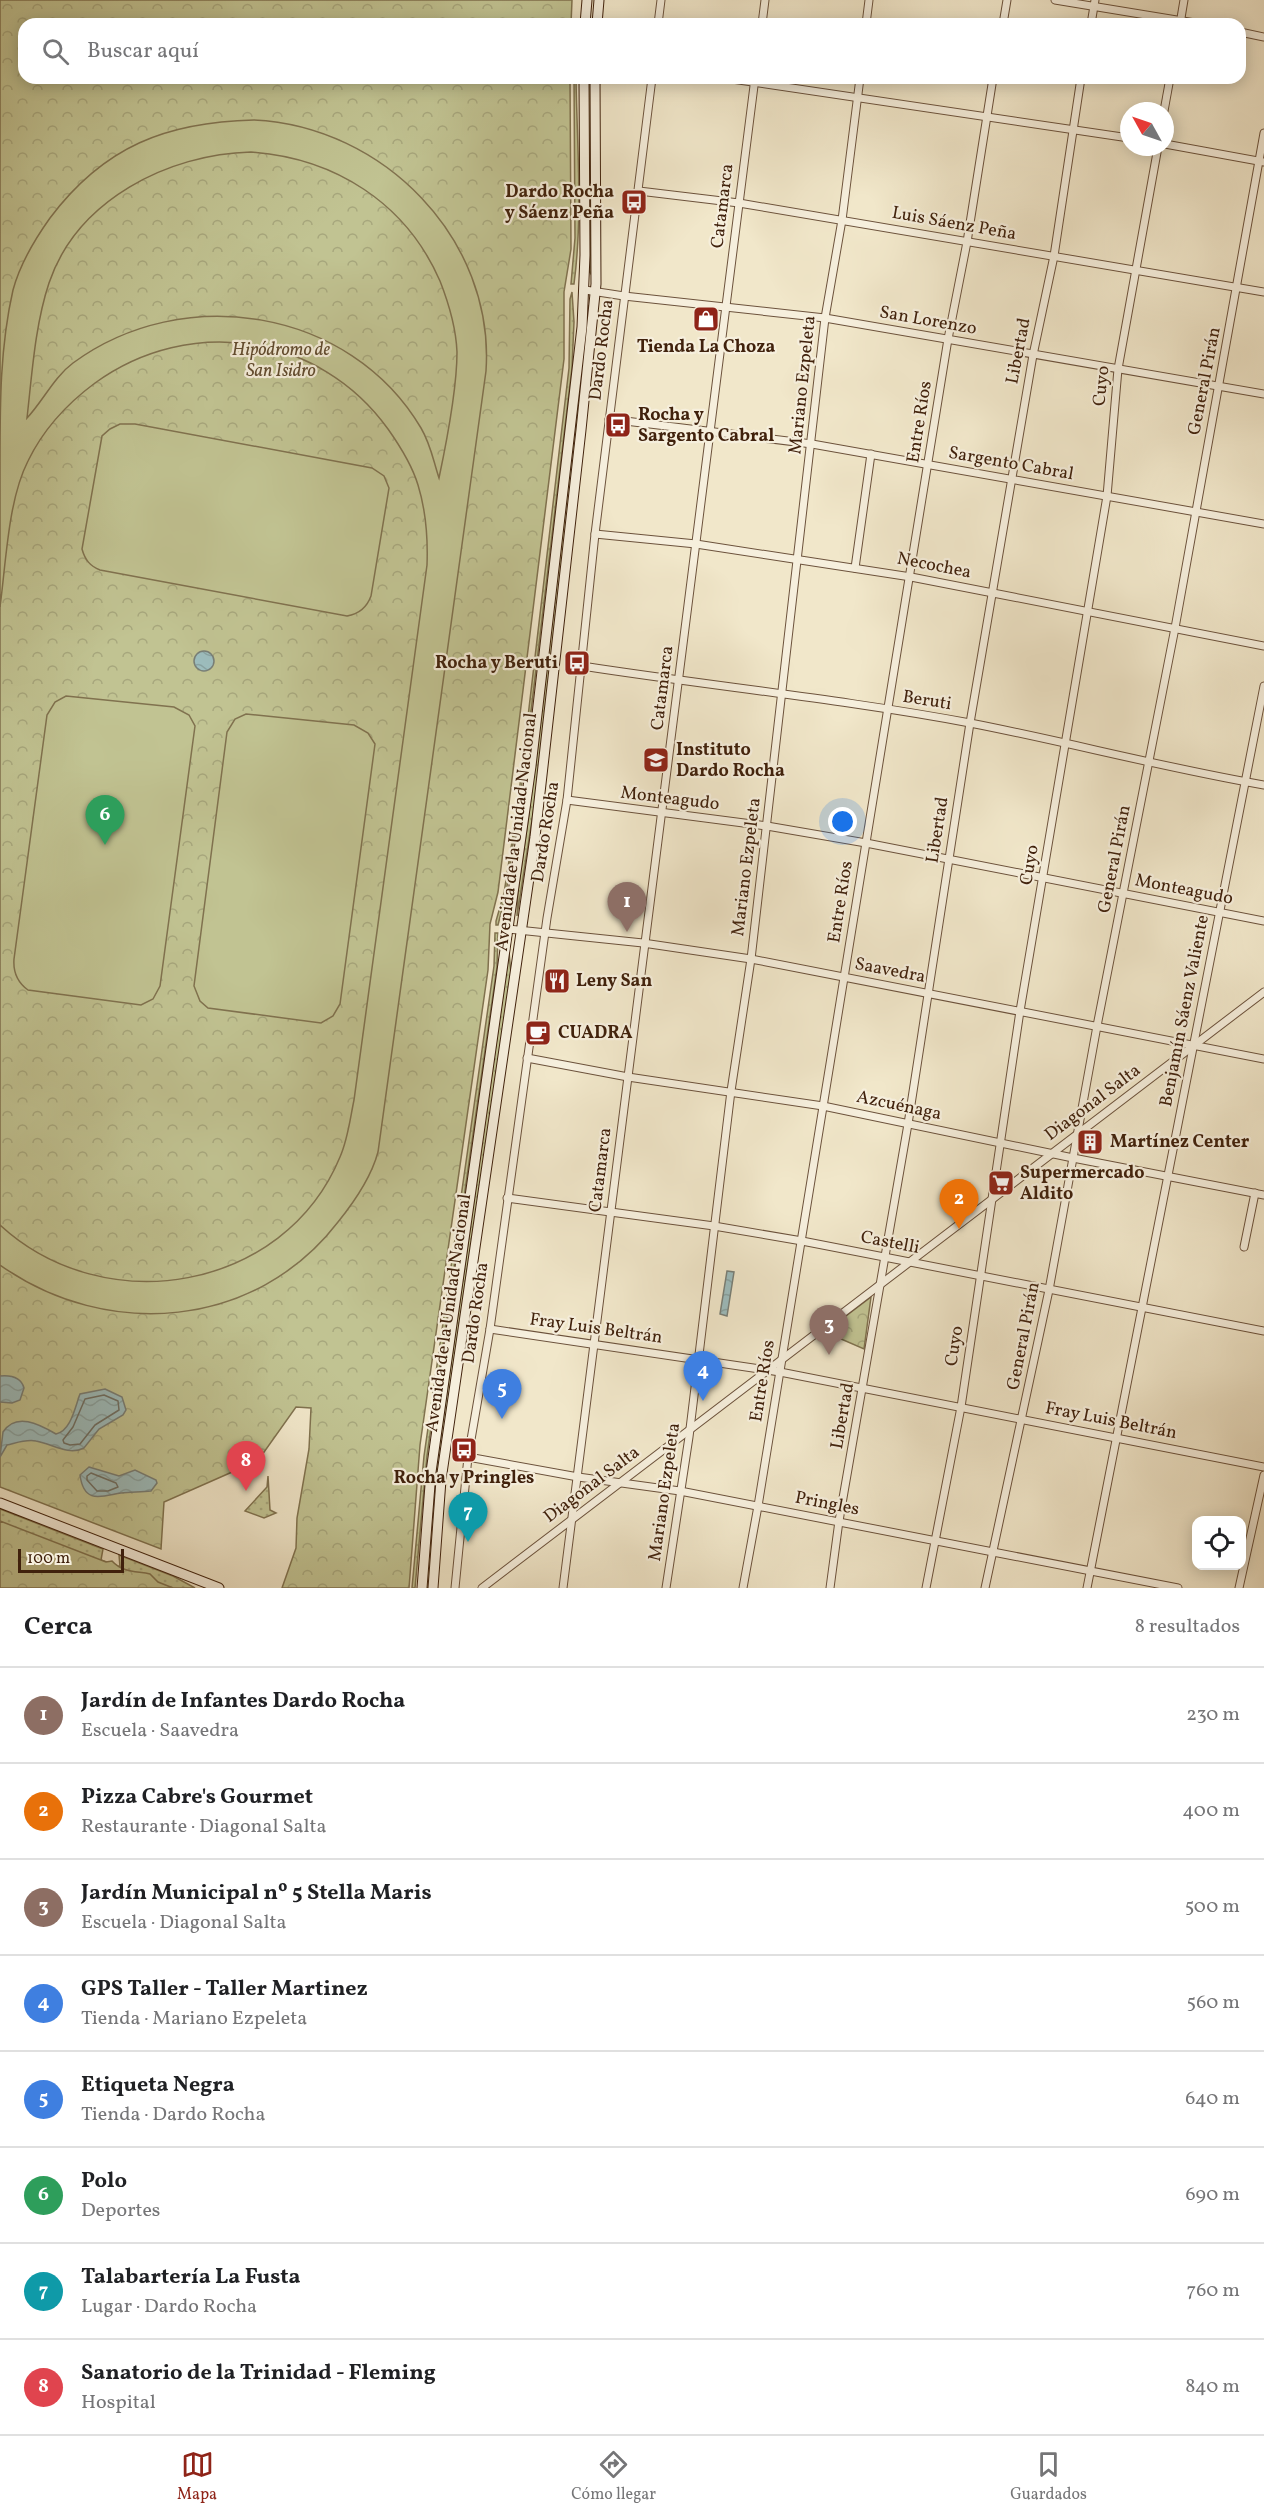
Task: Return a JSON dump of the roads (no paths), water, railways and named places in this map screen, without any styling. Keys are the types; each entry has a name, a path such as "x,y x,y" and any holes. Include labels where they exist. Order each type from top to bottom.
{"main road":[{"path":"586,18 587,0"},
{"path":"598,18 599,0"},
{"name":"Avenida de la Unidad Nacional","path":"422,1588 431,1472 531,766 571,429 585,290 584,84"},
{"name":"Avenida de la Unidad Nacional","path":"433,1588 441,1480 535,837 595,291 595,84"},
{"path":"0,1503 172,1570 181,1578 199,1586 216,1587"}],"street":[{"path":"659,18 661,0"},
{"path":"763,18 765,0"},
{"path":"867,18 869,0"},
{"path":"1004,18 1007,0"},
{"path":"1055,0 1094,3 1163,18"},
{"path":"1182,18 1184,0"},
{"path":"1092,18 1094,3"},
{"path":"1246,33 1264,37"},
{"name":"Dardo Rocha","path":"455,1588 468,1458 490,1329 545,933 567,800 595,534 651,84"},
{"name":"Catamarca","path":"563,1588 754,84"},
{"path":"778,84 1120,137"},
{"name":"Mariano Ezpeleta","path":"666,1588 689,1430 731,1091 751,959 825,318 842,220 859,84"},
{"name":"Entre Ríos","path":"743,1588 992,84"},
{"name":"Libertad","path":"830,1588 839,1521 908,1124 926,993 950,860 970,723 1033,355 1054,256 1080,84"},
{"path":"1166,102 1169,84"},
{"name":"General Pirán","path":"985,1588 1049,1290 1097,1026 1175,628 1262,162 1264,134"},
{"path":"1174,146 1262,162"},
{"name":"Cuyo","path":"926,1588 961,1407 1020,1011 1107,496 1118,369 1156,156"},
{"name":"Luis Sáenz Peña","path":"639,192 739,203 1264,292"},
{"name":"San Lorenzo","path":"585,290 825,318 1264,394"},
{"name":"Sargento Cabral","path":"609,419 812,444 1264,524"},
{"path":"855,568 872,454"},
{"name":"Necochea","path":"595,534 696,544 910,577 1264,646"},
{"name":"Beruti","path":"582,666 970,723 1149,763 1264,785"},
{"name":"Benjamín Sáenz Valiente","path":"1087,1588 1264,686"},
{"name":"Monteagudo","path":"567,800 766,826 866,843 1264,921"},
{"name":"Saavedra","path":"508,929 644,943 751,959 1264,1059"},
{"name":"Diagonal Salta","path":"482,1588 1264,992"},
{"name":"Azcuénaga","path":"527,1058 628,1077 823,1106 1051,1154 1264,1195"},
{"path":"1244,1247 1255,1193"},
{"name":"Castelli","path":"507,1198 714,1226 802,1241 1264,1331"},
{"name":"Fray Luis Beltrán","path":"490,1329 780,1372 1264,1467"},
{"name":"Pringles","path":"468,1458 578,1477 680,1491 1178,1588"},
{"path":"1239,1588 1264,1475"}],"water":[{"path":"204,651 211,654 214,661 211,668 204,671 197,668 194,661 197,654"},
{"path":"727,1271 734,1272 727,1316 720,1314"},
{"path":"0,1376 12,1376 21,1381 24,1388 20,1400 12,1403 0,1402"},
{"path":"105,1389 122,1397 126,1410 123,1415 99,1429 84,1448 72,1451 36,1441 25,1441 7,1445 0,1457 3,1432 14,1422 35,1424 56,1434 69,1423 80,1394"},
{"path":"89,1467 119,1476 135,1470 156,1480 157,1483 151,1491 101,1497 90,1495 82,1485 80,1475"}],"place":[{"name":"Dardo Rocha y Sáenz Peña","path":"634,202"},
{"name":"Tienda La Choza","path":"706,319"},
{"name":"Rocha y Sargento Cabral","path":"618,425"},
{"name":"Rocha y Beruti","path":"577,663"},
{"name":"Instituto Dardo Rocha","path":"656,760"},
{"name":"Polo","path":"105,845"},
{"name":"Jardín de Infantes Dardo Rocha","path":"627,932"},
{"name":"Leny San","path":"557,981"},
{"name":"CUADRA","path":"538,1033"},
{"name":"Martínez Center","path":"1090,1142"},
{"name":"Supermercado Aldito","path":"1001,1183"},
{"name":"Pizza Cabre's Gourmet","path":"959,1229"},
{"name":"Jardín Municipal nº 5 Stella Maris","path":"829,1355"},
{"name":"GPS Taller - Taller Martinez","path":"703,1401"},
{"name":"Etiqueta Negra","path":"502,1419"},
{"name":"Rocha y Pringles","path":"464,1450"},
{"name":"Sanatorio de la Trinidad - Fleming","path":"246,1491"},
{"name":"Talabartería La Fusta","path":"468,1542"}],"park label":[{"name":"Hipódromo de San Isidro","path":"281,360"}]}
